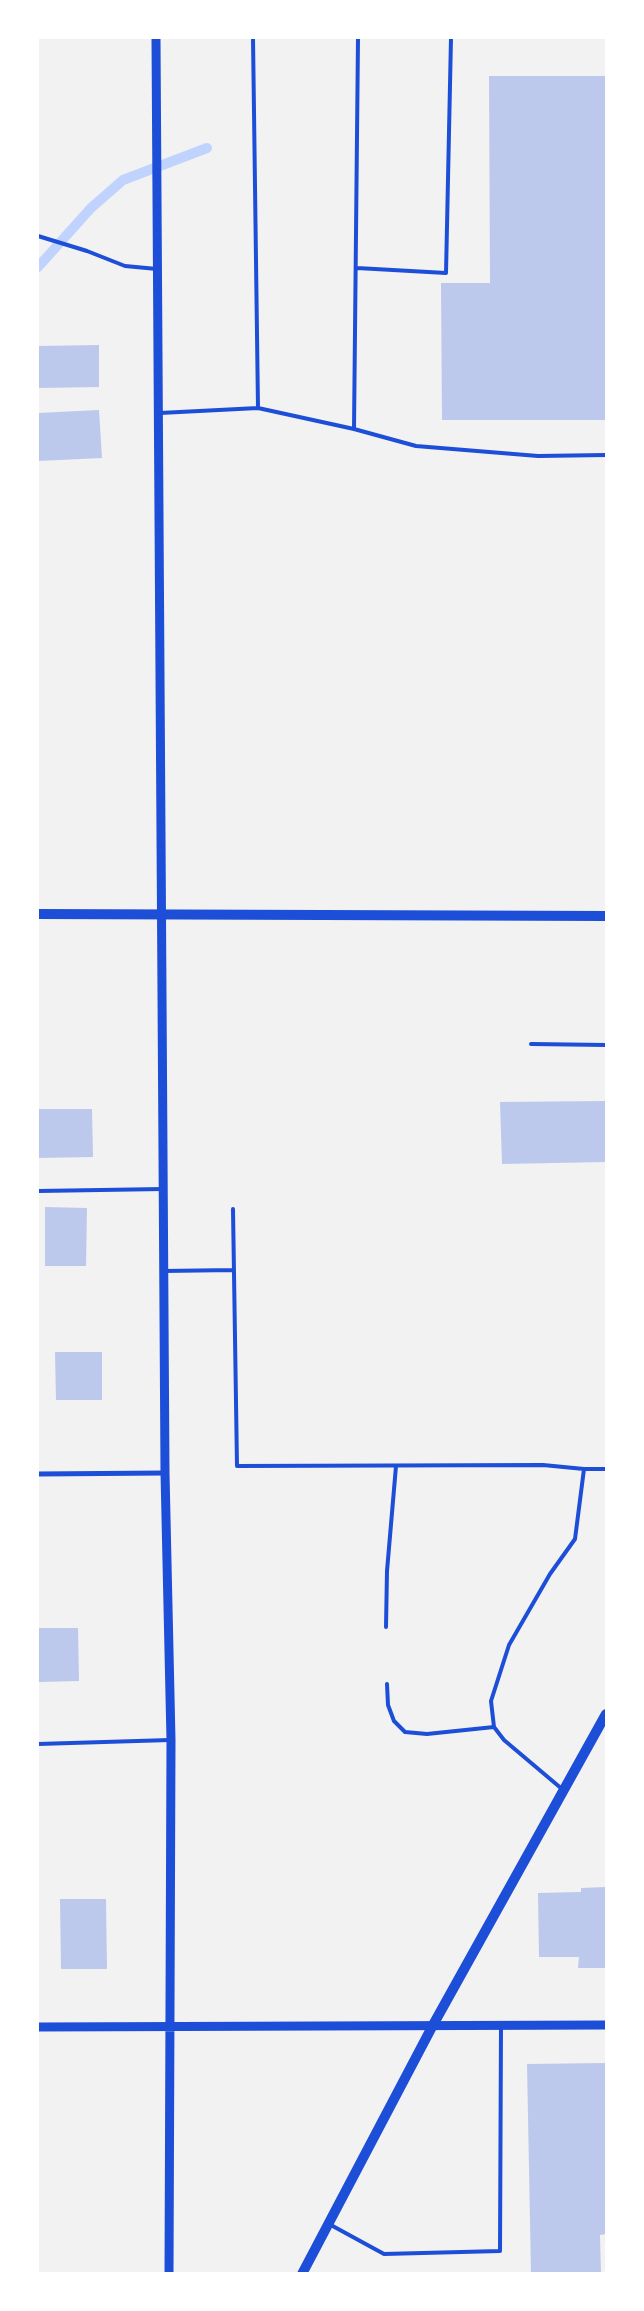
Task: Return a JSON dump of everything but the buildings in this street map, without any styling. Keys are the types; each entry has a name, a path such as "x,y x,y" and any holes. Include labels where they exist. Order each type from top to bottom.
{"main road":[{"path":"38,914 606,916"},
{"path":"302,2274 433,2025 606,1714"}],"street":[{"path":"156,38 163,1271 171,1740 169,2274"},
{"path":"38,1474 165,1472"},
{"path":"38,2027 171,2025 606,2025"}],"lane":[{"path":"253,38 258,408"},
{"path":"354,429 358,38"},
{"path":"357,268 446,272 451,38"},
{"path":"38,236 87,251 125,266 157,269"},
{"path":"158,413 258,408 354,429 416,446 538,456 606,455"},
{"path":"531,1044 606,1045"},
{"path":"38,1191 163,1189"},
{"path":"233,1209 237,1466 543,1464 584,1470 606,1469"},
{"path":"163,1271 234,1270"},
{"path":"386,1627 387,1571 396,1466"},
{"path":"564,1790 524,1759 504,1740 494,1727 491,1701 509,1645 550,1574 575,1539 584,1470"},
{"path":"386,1684 388,1705 394,1721 405,1732 427,1734 494,1727"},
{"path":"38,1744 171,1740"},
{"path":"329,2224 384,2254 500,2251 501,2025"}],"waterway":[{"path":"38,267 91,208 123,180 207,148"}]}
